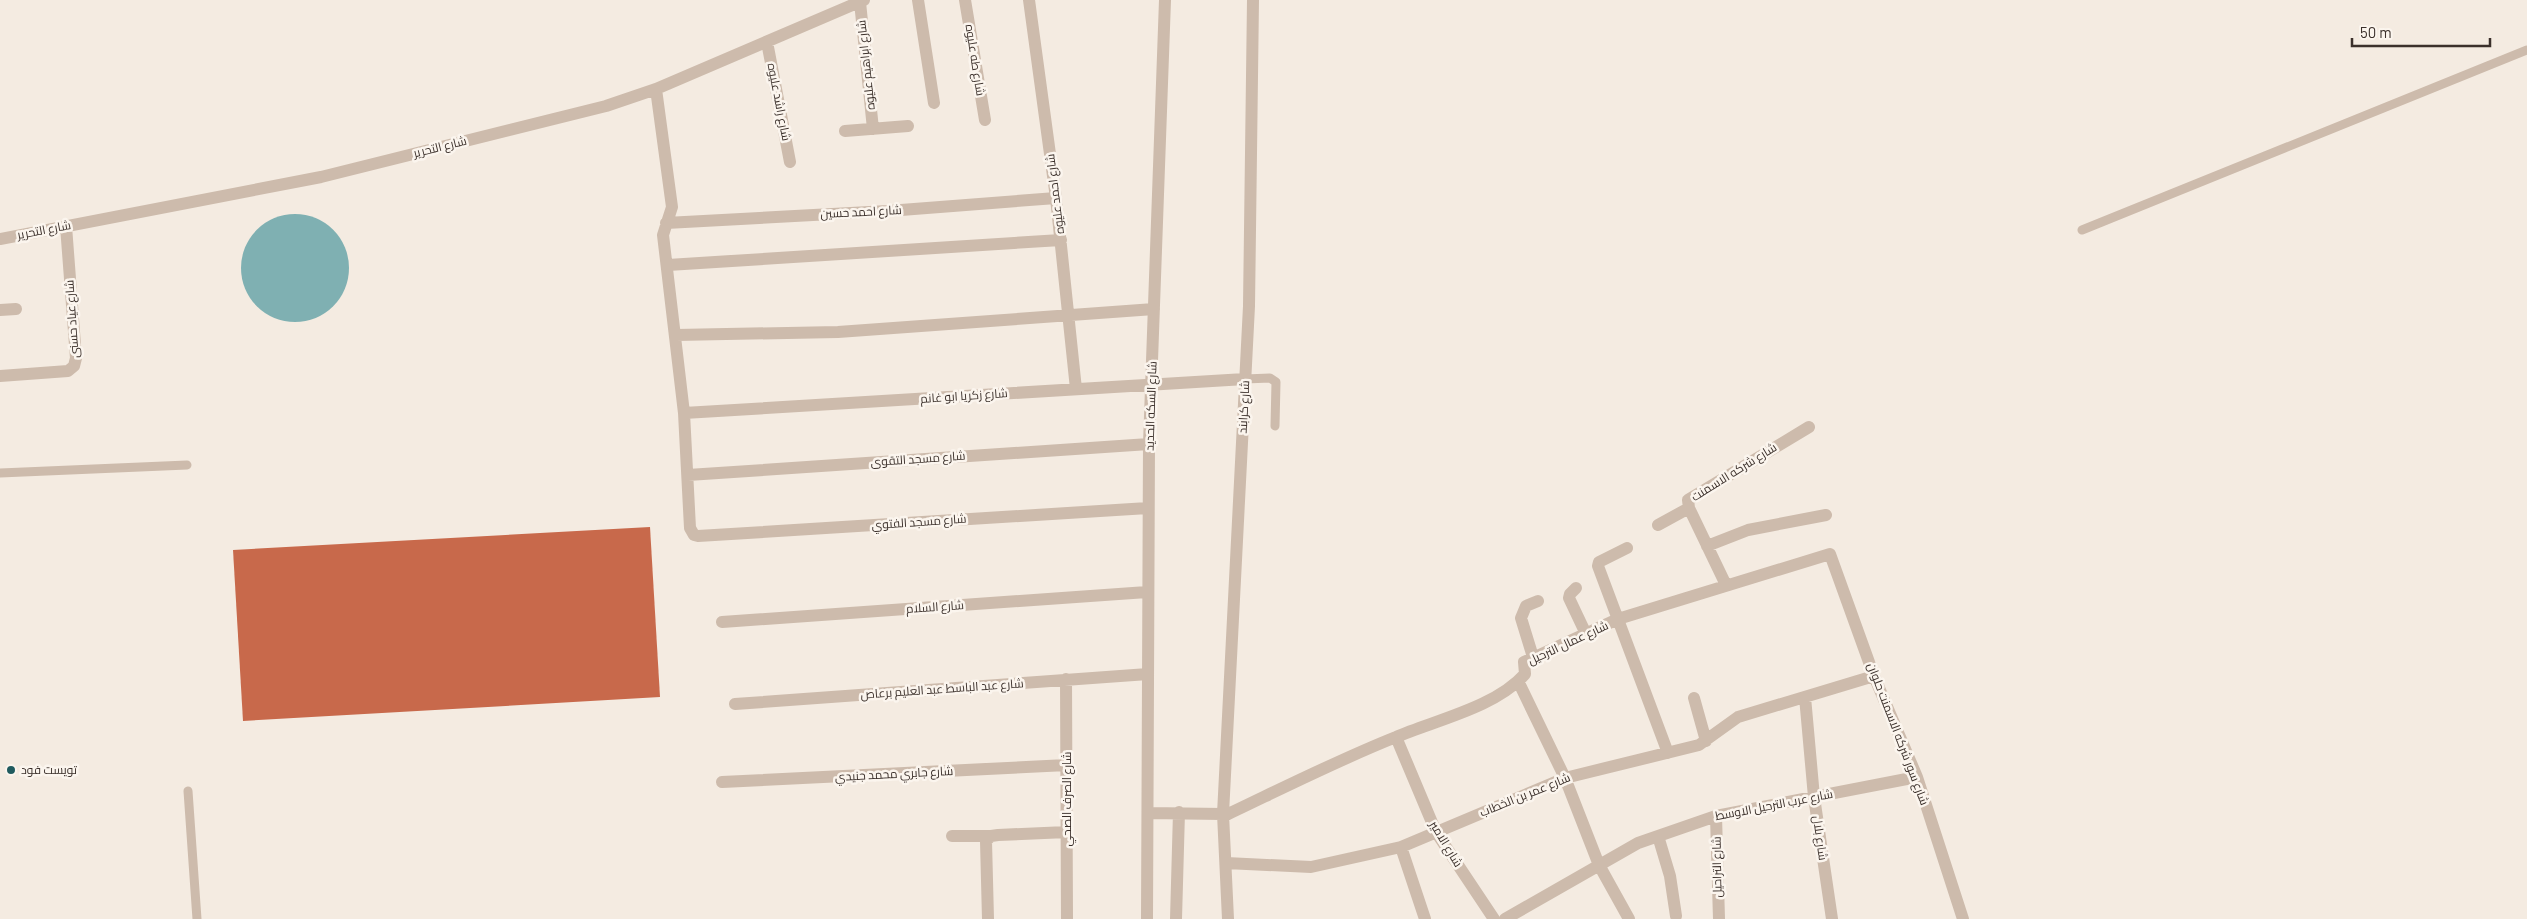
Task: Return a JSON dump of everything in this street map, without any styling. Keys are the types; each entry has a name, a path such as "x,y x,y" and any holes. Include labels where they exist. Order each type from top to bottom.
{"street":[{"path":"918,0 934,103"},
{"name":"شارع طه عليوه","path":"965,0 985,120"},
{"name":"شارع احمد عليوه","path":"1029,0 1056,198 1076,389"},
{"name":"شارع السكه الحديد","path":"1147,919 1149,444 1165,0"},
{"name":"شارع كرابند","path":"1223,815 1249,306 1253,0"},
{"name":"شارع التحرير","path":"0,238 321,177 606,106 656,89 862,1"},
{"name":"شارع ابراهيم عليوه","path":"862,1 873,129"},
{"name":"شارع راشد عليوه","path":"767,42 790,162"},
{"path":"656,89 672,207 664,235 684,413 688,475"},
{"path":"845,131 908,126"},
{"name":"شارع احمد حسين","path":"666,223 888,211 1056,198"},
{"name":"شارع عياد حسنى","path":"0,376 68,371 74,366 76,358 66,226"},
{"path":"668,266 1060,240"},
{"path":"0,310 16,309"},
{"path":"676,335 838,332 1154,309"},
{"name":"شارع زكريا ابو غانم","path":"684,413 1245,379"},
{"name":"شارع شركه الاسمنت","path":"1726,585 1690,508 1688,503 1690,497 1810,427"},
{"name":"شارع مسجد التقوى","path":"688,475 1149,444"},
{"name":"شارع مسجد الفتوي","path":"688,475 691,532 698,536 1148,508"},
{"path":"1658,524 1690,508"},
{"path":"1708,546 1748,530 1826,515"},
{"path":"1627,548 1598,564 1668,753"},
{"name":"شارع عمال الترحيل","path":"1223,815 1396,737 1476,707 1518,681 1525,674 1523,663 1618,619 1826,554"},
{"name":"شارع سور شركه الاسمنت حلوان","path":"1826,554 1832,556 1874,676 1917,777 1963,919"},
{"path":"1576,588 1569,598 1586,634"},
{"name":"شارع السلام","path":"722,622 1147,592"},
{"path":"1534,657 1521,618 1526,606 1538,601"},
{"name":"شارع عبد الباسط عبد العليم برعاص","path":"735,704 1148,674"},
{"name":"شارع عمر بن الخطاب","path":"1226,864 1311,867 1401,847 1565,778 1668,753 1706,741 1738,717 1874,676"},
{"name":"شارع الصرف الصحي","path":"1066,679 1067,919"},
{"path":"1518,681 1565,778 1599,865 1629,919"},
{"name":"شارع بلال","path":"1806,697 1814,797 1832,919"},
{"path":"1694,698 1706,741"},
{"name":"شارع الامير","path":"1396,737 1436,832 1494,919"},
{"name":"شارع جابري محمد جنيدي","path":"722,782 1067,765"},
{"name":"شارع عرب الترحيل الاوسط","path":"1505,919 1638,844 1716,816 1917,777"},
{"path":"1176,919 1179,812"},
{"path":"1148,813 1179,812 1223,815 1228,919"},
{"name":"شارع التراحيل","path":"1716,816 1719,919"},
{"path":"952,836 1067,832"},
{"path":"988,919 984,847 986,841 991,836"},
{"path":"1658,836 1670,876 1676,916"},
{"path":"1401,847 1425,919"}],"lane":[{"path":"2082,230 2527,50"},
{"path":"1245,379 1270,378 1276,382 1275,426"},
{"path":"0,473 187,465"},
{"path":"188,791 197,919"}],"water":[{"path":"295,214 316,218 333,230 345,247 349,268 345,289 333,306 316,318 295,322 274,318 257,306 245,289 241,268 245,247 257,230 274,218"}],"building":[{"path":"650,527 660,697 243,721 233,550"}],"place":[{"name":"تويست فود","path":"11,770"}]}
